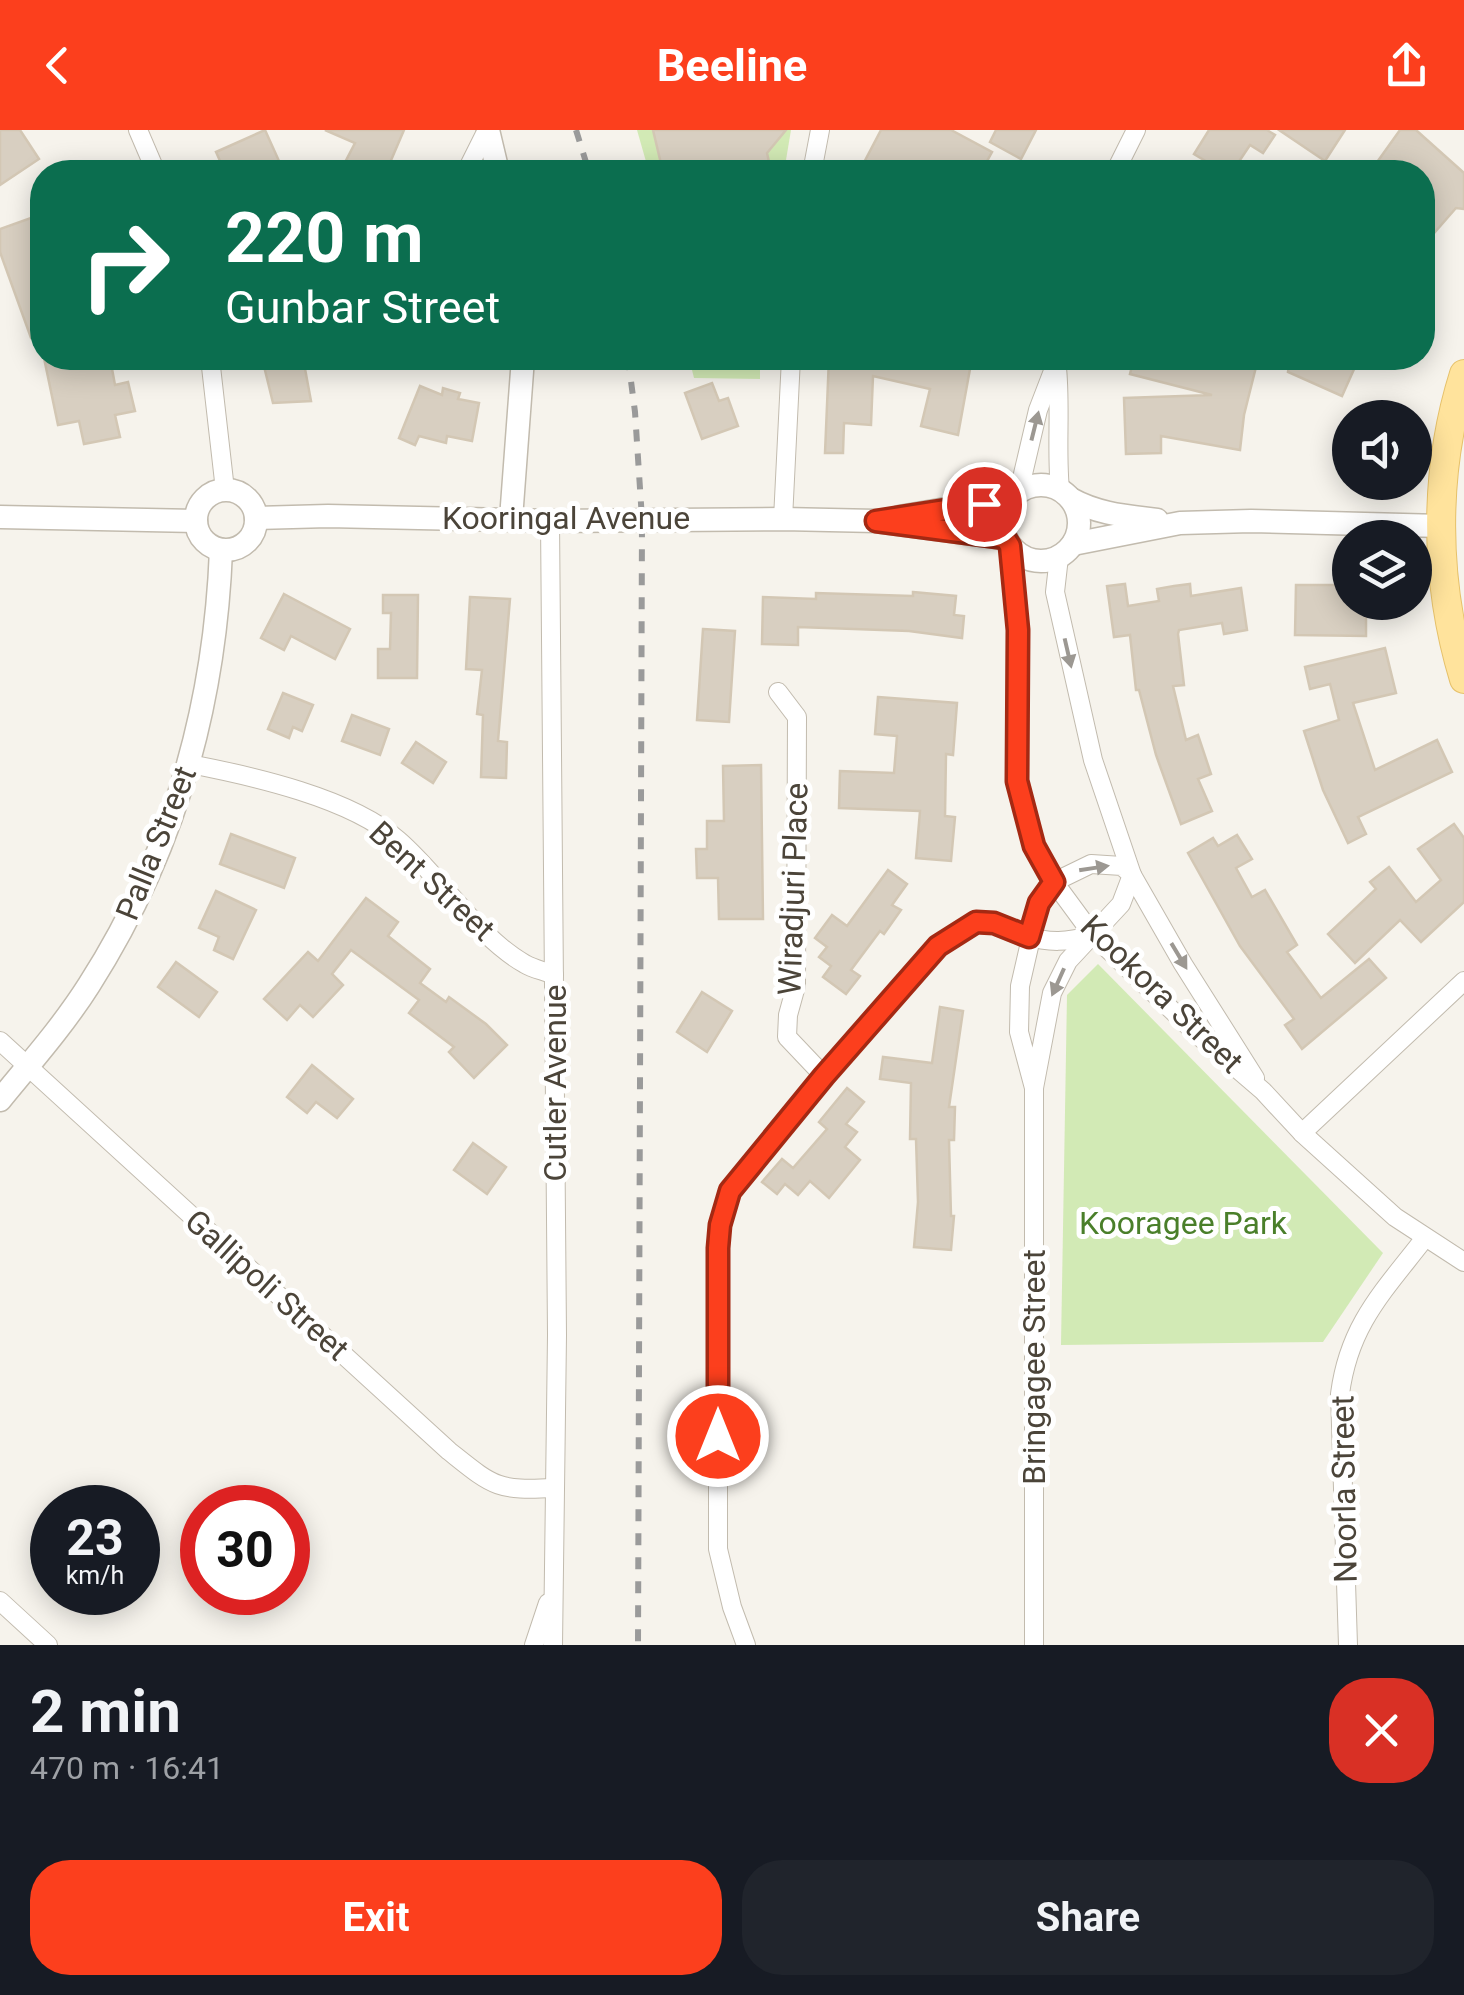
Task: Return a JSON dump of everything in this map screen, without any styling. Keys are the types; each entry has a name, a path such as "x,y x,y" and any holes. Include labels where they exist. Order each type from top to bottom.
{"main road":[{"path":"1464,374 1443,460 1441,526 1449,612 1464,679"}],"street":[{"path":"138,130 151,160"},
{"path":"472,160 488,130"},
{"path":"488,130 495,160"},
{"path":"814,160 820,130"},
{"path":"1120,160 1136,130"},
{"path":"211,370 225,490"},
{"path":"511,520 522,370"},
{"path":"783,519 790,370"},
{"path":"1053,370 1015,495 1004,510 1008,542 1032,560 1180,523"},
{"path":"1058,370 1061,412 1056,454 1066,494 1079,522 1066,550"},
{"path":"1015,495 1039,484 1066,494 1088,509 1180,523 1441,526"},
{"path":"225,490 248,500 256,518 247,541 230,550 213,547 200,536 196,520 201,502 216,491 225,490"},
{"name":"Kooringal Avenue","path":"876,521 1015,495"},
{"path":"0,517 196,520"},
{"name":"Kooringal Avenue","path":"256,518 876,521 1008,542"},
{"name":"Cutler Avenue","path":"550,522 556,1336 553,1645"},
{"name":"Kookora Street","path":"1008,542 1018,630 1017,781 1034,846 1054,882 1093,935 1263,1091 1302,1133 1395,1217 1464,1262"},
{"name":"Palla Street","path":"0,1100 62,1024 116,940 153,863 190,764 215,647 221,550"},
{"name":"Kookora Street","path":"1066,550 1055,592 1093,760 1132,875 1263,1091"},
{"name":"Wiradjuri Place","path":"778,692 797,717 796,986 787,1038 824,1076"},
{"name":"Bent Street","path":"190,764 250,776 376,822 492,938 524,964 554,974"},
{"path":"1054,882 1091,864 1122,866 1132,875"},
{"name":"Bringagee Street","path":"1034,1645 1034,1088 1052,992 1068,961 1121,904 1132,875"},
{"name":"Bringagee Street","path":"1034,1088 1019,1032 1020,986 1039,903 1054,882"},
{"path":"746,1645 718,1549 720,1225 730,1191 824,1076 938,946 952,936 976,922 994,923 1029,937 1068,942 1093,935"},
{"path":"1302,1133 1464,981"},
{"name":"Gallipoli Street","path":"0,1041 449,1451 507,1490 552,1488"},
{"name":"Noorla Street","path":"1348,1645 1340,1394 1344,1361 1363,1317 1424,1238"},
{"path":"534,1645 553,1588"},
{"path":"0,1601 48,1645"}],"green space":[{"path":"637,130 791,130 786,160 646,160"},
{"path":"692,370 760,370 760,379 694,378"},
{"name":"Kooragee Park","path":"1098,964 1383,1253 1323,1342 1061,1345 1067,995"}],"building":[{"path":"0,130 20,130 39,159 30,160 30,165 0,185"},
{"path":"265,130 279,160 220,160 216,152"},
{"path":"325,130 404,130 391,160 346,160 355,143"},
{"path":"653,130 786,130 767,153 769,160 660,160"},
{"path":"881,130 951,130 992,152 988,160 865,160"},
{"path":"996,130 1036,130 1021,159 990,142"},
{"path":"1209,130 1267,130 1275,135 1263,153 1250,145 1240,160 1204,160 1194,154"},
{"path":"1279,130 1345,130 1324,160"},
{"path":"1400,130 1416,130 1464,173 1464,209 1456,208 1435,232 1435,160 1379,160"},
{"path":"30,218 30,335 0,252 0,229"},
{"path":"47,370 112,370 115,385 128,382 135,411 115,415 120,437 84,444 79,421 58,425"},
{"path":"265,370 305,370 311,401 273,403"},
{"path":"828,370 970,370 958,435 921,426 930,389 873,376 871,425 844,423 843,453 825,453"},
{"path":"1131,370 1255,370 1240,450 1161,436 1161,453 1126,454 1124,398 1212,395 1130,374"},
{"path":"1288,370 1354,370 1342,396"},
{"path":"712,383 719,401 728,398 738,426 702,439 685,393"},
{"path":"420,386 442,395 443,388 460,393 458,399 479,403 472,441 447,436 446,443 419,436 415,445 399,438"},
{"path":"1125,584 1128,606 1159,601 1157,589 1174,586 1190,584 1191,596 1241,588 1247,630 1224,634 1222,623 1179,630 1184,685 1173,686 1186,740 1198,735 1211,774 1198,779 1212,811 1181,824 1136,690 1130,635 1114,637 1107,586"},
{"path":"1296,585 1332,585 1332,620 1366,620 1366,636 1295,635"},
{"path":"913,592 956,596 954,615 964,616 962,638 909,631 798,627 798,645 762,644 763,597 816,599 816,593 913,596"},
{"path":"284,594 350,629 335,659 291,636 284,650 261,638"},
{"path":"383,595 418,595 417,678 378,678 378,649 390,649 391,613 383,613"},
{"path":"470,597 510,599 498,741 507,742 506,778 481,777 483,715 477,714 482,670 466,669"},
{"path":"703,629 735,631 729,722 697,720"},
{"path":"1385,648 1396,693 1353,703 1375,770 1437,740 1452,772 1358,817 1366,834 1348,843 1323,790 1304,731 1339,720 1330,684 1310,689 1305,667"},
{"path":"283,693 313,705 302,731 293,727 289,738 268,729"},
{"path":"878,697 957,703 953,755 946,754 945,816 955,817 951,861 916,858 920,811 839,808 840,771 894,773 897,736 875,734"},
{"path":"352,715 389,729 380,755 342,741"},
{"path":"416,742 446,762 433,783 402,763"},
{"path":"761,765 763,919 719,919 718,878 697,878 696,849 707,849 707,821 724,821 723,766"},
{"path":"1454,824 1464,838 1464,902 1421,942 1400,920 1355,963 1328,934 1376,889 1370,882 1389,867 1416,902 1441,880 1418,849"},
{"path":"231,834 295,858 284,888 220,864"},
{"path":"1237,835 1252,859 1236,868 1252,897 1265,890 1297,945 1287,952 1321,998 1369,959 1386,978 1302,1049 1285,1025 1294,1019 1240,946 1188,853 1213,838 1218,846"},
{"path":"888,870 907,884 892,905 901,910 851,970 860,976 846,994 823,977 831,966 819,957 827,947 815,938 832,915 847,926"},
{"path":"216,891 256,910 233,959 214,950 219,937 199,928"},
{"path":"366,898 398,922 388,936 430,969 420,983 446,1002 449,997 507,1045 474,1078 449,1052 454,1047 409,1013 419,1000 351,950 332,974 343,985 313,1017 300,1005 287,1020 264,999 308,952 318,961"},
{"path":"176,962 217,992 199,1017 158,987"},
{"path":"702,992 732,1011 707,1052 677,1032"},
{"path":"940,1007 963,1011 949,1107 955,1107 954,1140 949,1140 954,1216 951,1250 914,1247 918,1202 916,1139 910,1139 911,1083 880,1079 883,1057 932,1063"},
{"path":"312,1065 353,1099 337,1118 316,1102 307,1113 287,1097"},
{"path":"847,1088 864,1102 846,1124 857,1132 845,1147 860,1160 829,1198 810,1181 798,1195 785,1184 777,1194 762,1182 782,1159 793,1168 827,1129 819,1122"},
{"path":"473,1143 506,1167 487,1194 454,1170"}],"railway":[{"path":"576,130 585,160"},
{"path":"630,370 642,519 638,1645"}],"route":[{"path":"718,1436 718,1248 730,1191 938,946 976,922 994,923 1029,937 1039,903 1054,882 1034,846 1017,781 1018,630 1010,546 1005,538 876,521 984,504"}]}
